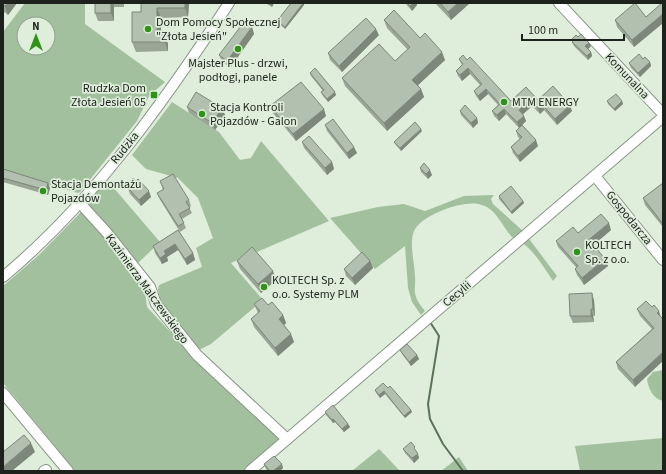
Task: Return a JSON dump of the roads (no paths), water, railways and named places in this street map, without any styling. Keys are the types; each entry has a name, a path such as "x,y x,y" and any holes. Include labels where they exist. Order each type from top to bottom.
{"street":[{"name":"Rudzka","path":"3,277 34,249 104,174 162,102 228,3"},
{"name":"Komunalna","path":"559,3 663,115"},
{"name":"Cecylii","path":"250,471 595,176 663,115"},
{"name":"Gospodarcza","path":"595,176 663,260"},
{"name":"Kazimierza Malczewskiego","path":"79,202 108,234 150,287 156,304 197,355 287,439"},
{"path":"3,394 68,471"},
{"path":"24,437 33,430"}],"waterway":[{"path":"430,322 439,336 428,404 430,419 443,444 463,471"}],"place":[{"name":"Dom Pomocy Społecznej \"Złota Jesień\"","path":"148,29"},
{"name":"Majster Plus - drzwi, podłogi, panele","path":"238,49"},
{"name":"Rudzka Dom Złota Jesień 05","path":"154,95"},
{"name":"MTM ENERGY","path":"504,102"},
{"name":"Stacja Kontroli Pojazdów - Galon","path":"202,114"},
{"name":"Stacja Demontażu Pojazdów","path":"43,191"},
{"name":"KOLTECH Sp. z o.o.","path":"577,252"},
{"name":"KOLTECH Sp. z o.o. Systemy PLM","path":"264,287"}]}
